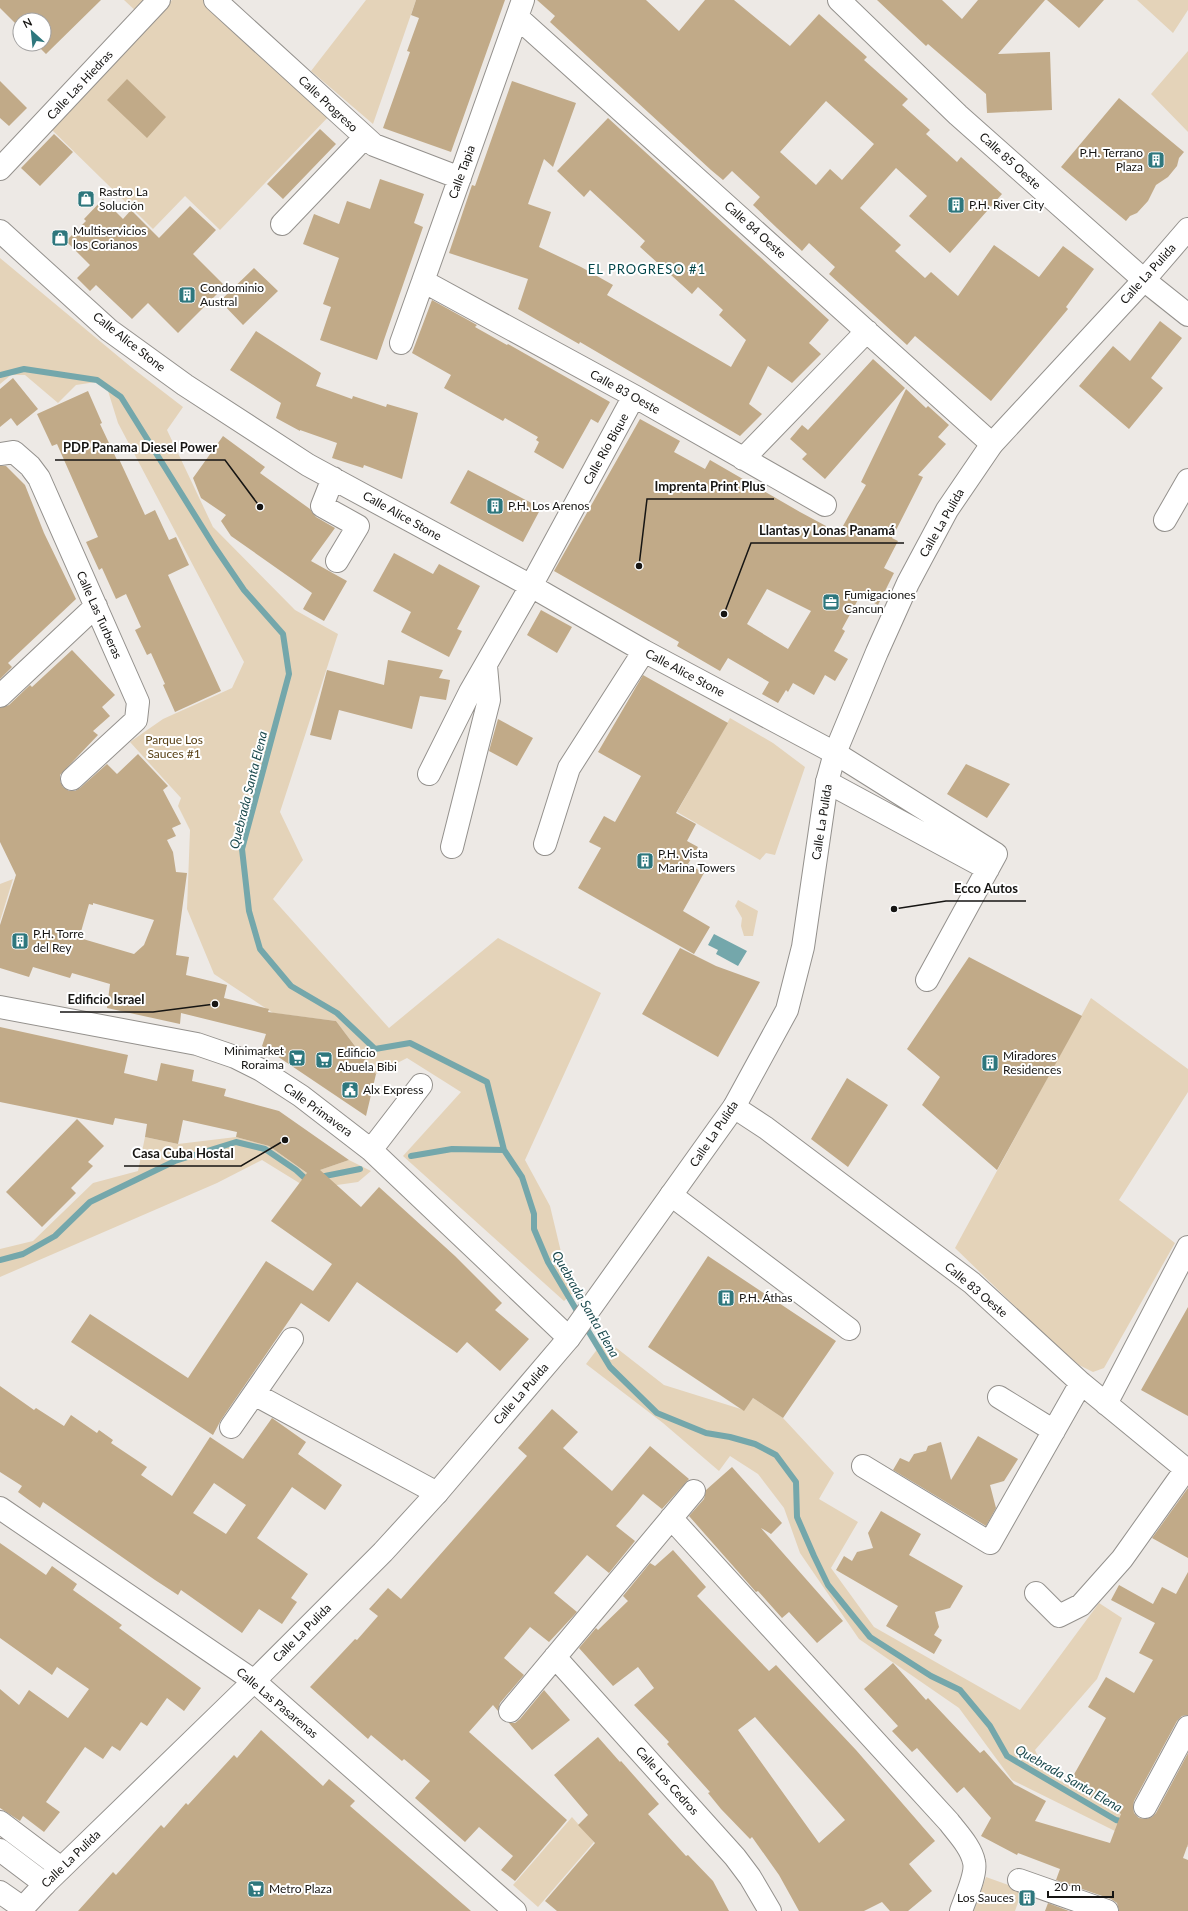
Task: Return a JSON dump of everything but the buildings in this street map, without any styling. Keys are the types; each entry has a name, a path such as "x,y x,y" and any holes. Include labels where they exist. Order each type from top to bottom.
{"street":[{"name":"Calle Las Hiedras","path":"0,169 159,0"},
{"name":"Calle Progreso","path":"215,0 374,145 460,178"},
{"name":"Calle 85 Oeste","path":"839,0 958,115 1144,280 1188,315"},
{"name":"Calle Tapia","path":"401,343 520,9"},
{"name":"Calle 84 Oeste","path":"520,9 992,444"},
{"path":"282,224 365,138"},
{"name":"Calle La Pulida","path":"21,1910 61,1868 254,1681 383,1552 436,1493 569,1338 734,1107 787,1010 803,947 827,782 835,753 877,652 908,583 947,510 992,444 1144,280 1188,229"},
{"name":"Calle Alice Stone","path":"0,231 109,330 185,385 308,465 531,586 644,651 835,753 996,854 988,869"},
{"name":"Calle 83 Oeste","path":"423,281 634,396 825,505"},
{"path":"744,459 867,330"},
{"name":"Calle Río Bique","path":"429,774 470,692 531,586 634,396"},
{"name":"Calle Las Turberas","path":"0,454 14,452 30,466 39,478 138,702 136,720 72,778"},
{"path":"333,478 322,506 358,526 336,561"},
{"path":"1165,520 1188,480"},
{"path":"0,696 96,606"},
{"path":"544,844 569,768 644,651"},
{"path":"452,848 489,700 486,666"},
{"path":"827,782 988,869 927,980"},
{"name":"Calle Primavera","path":"0,1007 197,1044 235,1057 261,1070 302,1096 371,1150 569,1338"},
{"path":"371,1150 421,1085"},
{"name":"Calle 83 Oeste","path":"734,1107 766,1128 972,1283 1106,1404 1187,1470"},
{"path":"672,1195 849,1329"},
{"path":"1106,1404 1188,1247"},
{"path":"231,1427 292,1339"},
{"path":"863,1466 990,1543 1082,1383"},
{"path":"254,1394 436,1493"},
{"path":"999,1397 1054,1431"},
{"path":"1036,1593 1058,1616 1081,1605 1122,1559 1187,1470"},
{"path":"510,1711 555,1657 674,1521 694,1490"},
{"name":"Calle Las Pasarenas","path":"0,1508 254,1681 514,1911"},
{"path":"674,1521 949,1822 965,1843 974,1863 972,1881 961,1911"},
{"name":"Calle Los Cedros","path":"555,1657 735,1857 750,1877 770,1911"},
{"path":"1145,1807 1188,1727"},
{"path":"0,1822 61,1868"},
{"path":"0,1850 45,1884"},
{"path":"1019,1880 1107,1911"},
{"path":"0,1892 21,1910"}],"green space":[{"path":"124,0 150,0 138,13"},
{"path":"172,0 207,0 331,114 220,230 185,196 153,229 51,129"},
{"path":"366,0 416,0 373,124 311,71"},
{"path":"1137,0 1188,0 1188,10 1173,33"},
{"path":"1188,51 1188,132 1151,94"},
{"name":"Parque Los Sauces #1","path":"0,258 131,367 183,407 167,430 213,527 295,610 338,634 280,812 303,860 273,899 389,1028 498,938 601,993 525,1160 550,1206 561,1252 575,1291 564,1301 403,1156 461,1092 407,1058 376,1074 336,1021 273,1013 214,974 187,909 190,830 178,806 181,798 130,742 163,719 232,688 244,662 118,423 108,391 96,382 76,385 58,403 25,375 11,375 0,384"},
{"path":"730,718 773,743 805,767 775,855 766,853 760,860 677,812"},
{"path":"13,879 0,921 0,884"},
{"path":"738,900 758,911 753,936 744,936 741,926 742,918 735,906"},
{"path":"1091,998 1188,1069 1188,1092 1119,1200 1175,1243 1104,1368 1093,1372 1079,1365 1057,1347 955,1248"},
{"path":"145,1137 178,1144 236,1137 269,1146 308,1174 349,1160 371,1171 358,1182 309,1189 262,1160 217,1183 0,1277 0,1249 33,1241 93,1183 138,1171"},
{"path":"605,1339 664,1385 744,1410 753,1398 783,1418 834,1473 819,1499 858,1522 831,1568 874,1627 1020,1710 1099,1603 1122,1618 1097,1679 1035,1750 1046,1773 1125,1817 1188,1824 1188,1847 1149,1843 1115,1831 1012,1780 959,1708 859,1639 800,1553 784,1508 758,1474 730,1456 719,1471 663,1423 586,1364"},
{"path":"572,1817 594,1842 538,1907 513,1885"},
{"path":"986,1877 1014,1887 1021,1894 1015,1911 974,1911"}],"water":[{"path":"714,934 747,951 738,966 716,954 718,950 708,945"}],"waterway":[{"name":"Quebrada Santa Elena","path":"0,375 24,369 97,380 121,397 214,546 244,590 283,634 289,674 242,849 249,911 260,949 291,986 337,1013 375,1049 410,1043 487,1082 504,1150 522,1177 534,1214 534,1229 548,1262 580,1316"},
{"path":"0,1260 23,1254 55,1236 90,1202 175,1161 236,1142 265,1149 309,1180"},
{"path":"411,1156 452,1149 504,1150"},
{"path":"320,1177 360,1169"},
{"name":"Quebrada Santa Elena","path":"584,1324 610,1367 657,1413 706,1433 730,1437 755,1444 776,1455 796,1482 797,1517 828,1585 870,1637 931,1676 960,1690 990,1726 1007,1756 1116,1820 1125,1822"}],"place":[{"name":"P.H. Terrano Plaza","path":"1156,160"},
{"name":"Rastro La Solución","path":"86,199"},
{"name":"P.H. River City","path":"956,205"},
{"name":"Multiservicios los Corianos","path":"60,238"},
{"name":"Condominio Austral","path":"187,295"},
{"name":"P.H. Los Arenos","path":"495,506"},
{"name":"PDP Panama Diesel Power","path":"260,507"},
{"name":"Imprenta Print Plus","path":"639,566"},
{"name":"Fumigaciones Cancun","path":"831,602"},
{"name":"Llantas y Lonas Panamá","path":"724,614"},
{"name":"P.H. Vista Marina Towers","path":"645,861"},
{"name":"Ecco Autos","path":"894,909"},
{"name":"P.H. Torre del Rey","path":"20,941"},
{"name":"Edificio Israel","path":"215,1004"},
{"name":"Minimarket Roraima","path":"297,1058"},
{"name":"Edificio Abuela Bibi","path":"324,1060"},
{"name":"Miradores Residences","path":"990,1063"},
{"name":"Alx Express","path":"350,1090"},
{"name":"Casa Cuba Hostal","path":"285,1140"},
{"name":"P.H. Áthas","path":"726,1298"},
{"name":"Metro Plaza","path":"256,1889"},
{"name":"Los Sauces","path":"1027,1898"}],"district":[{"name":"EL PROGRESO #1","path":"647,269"}]}
